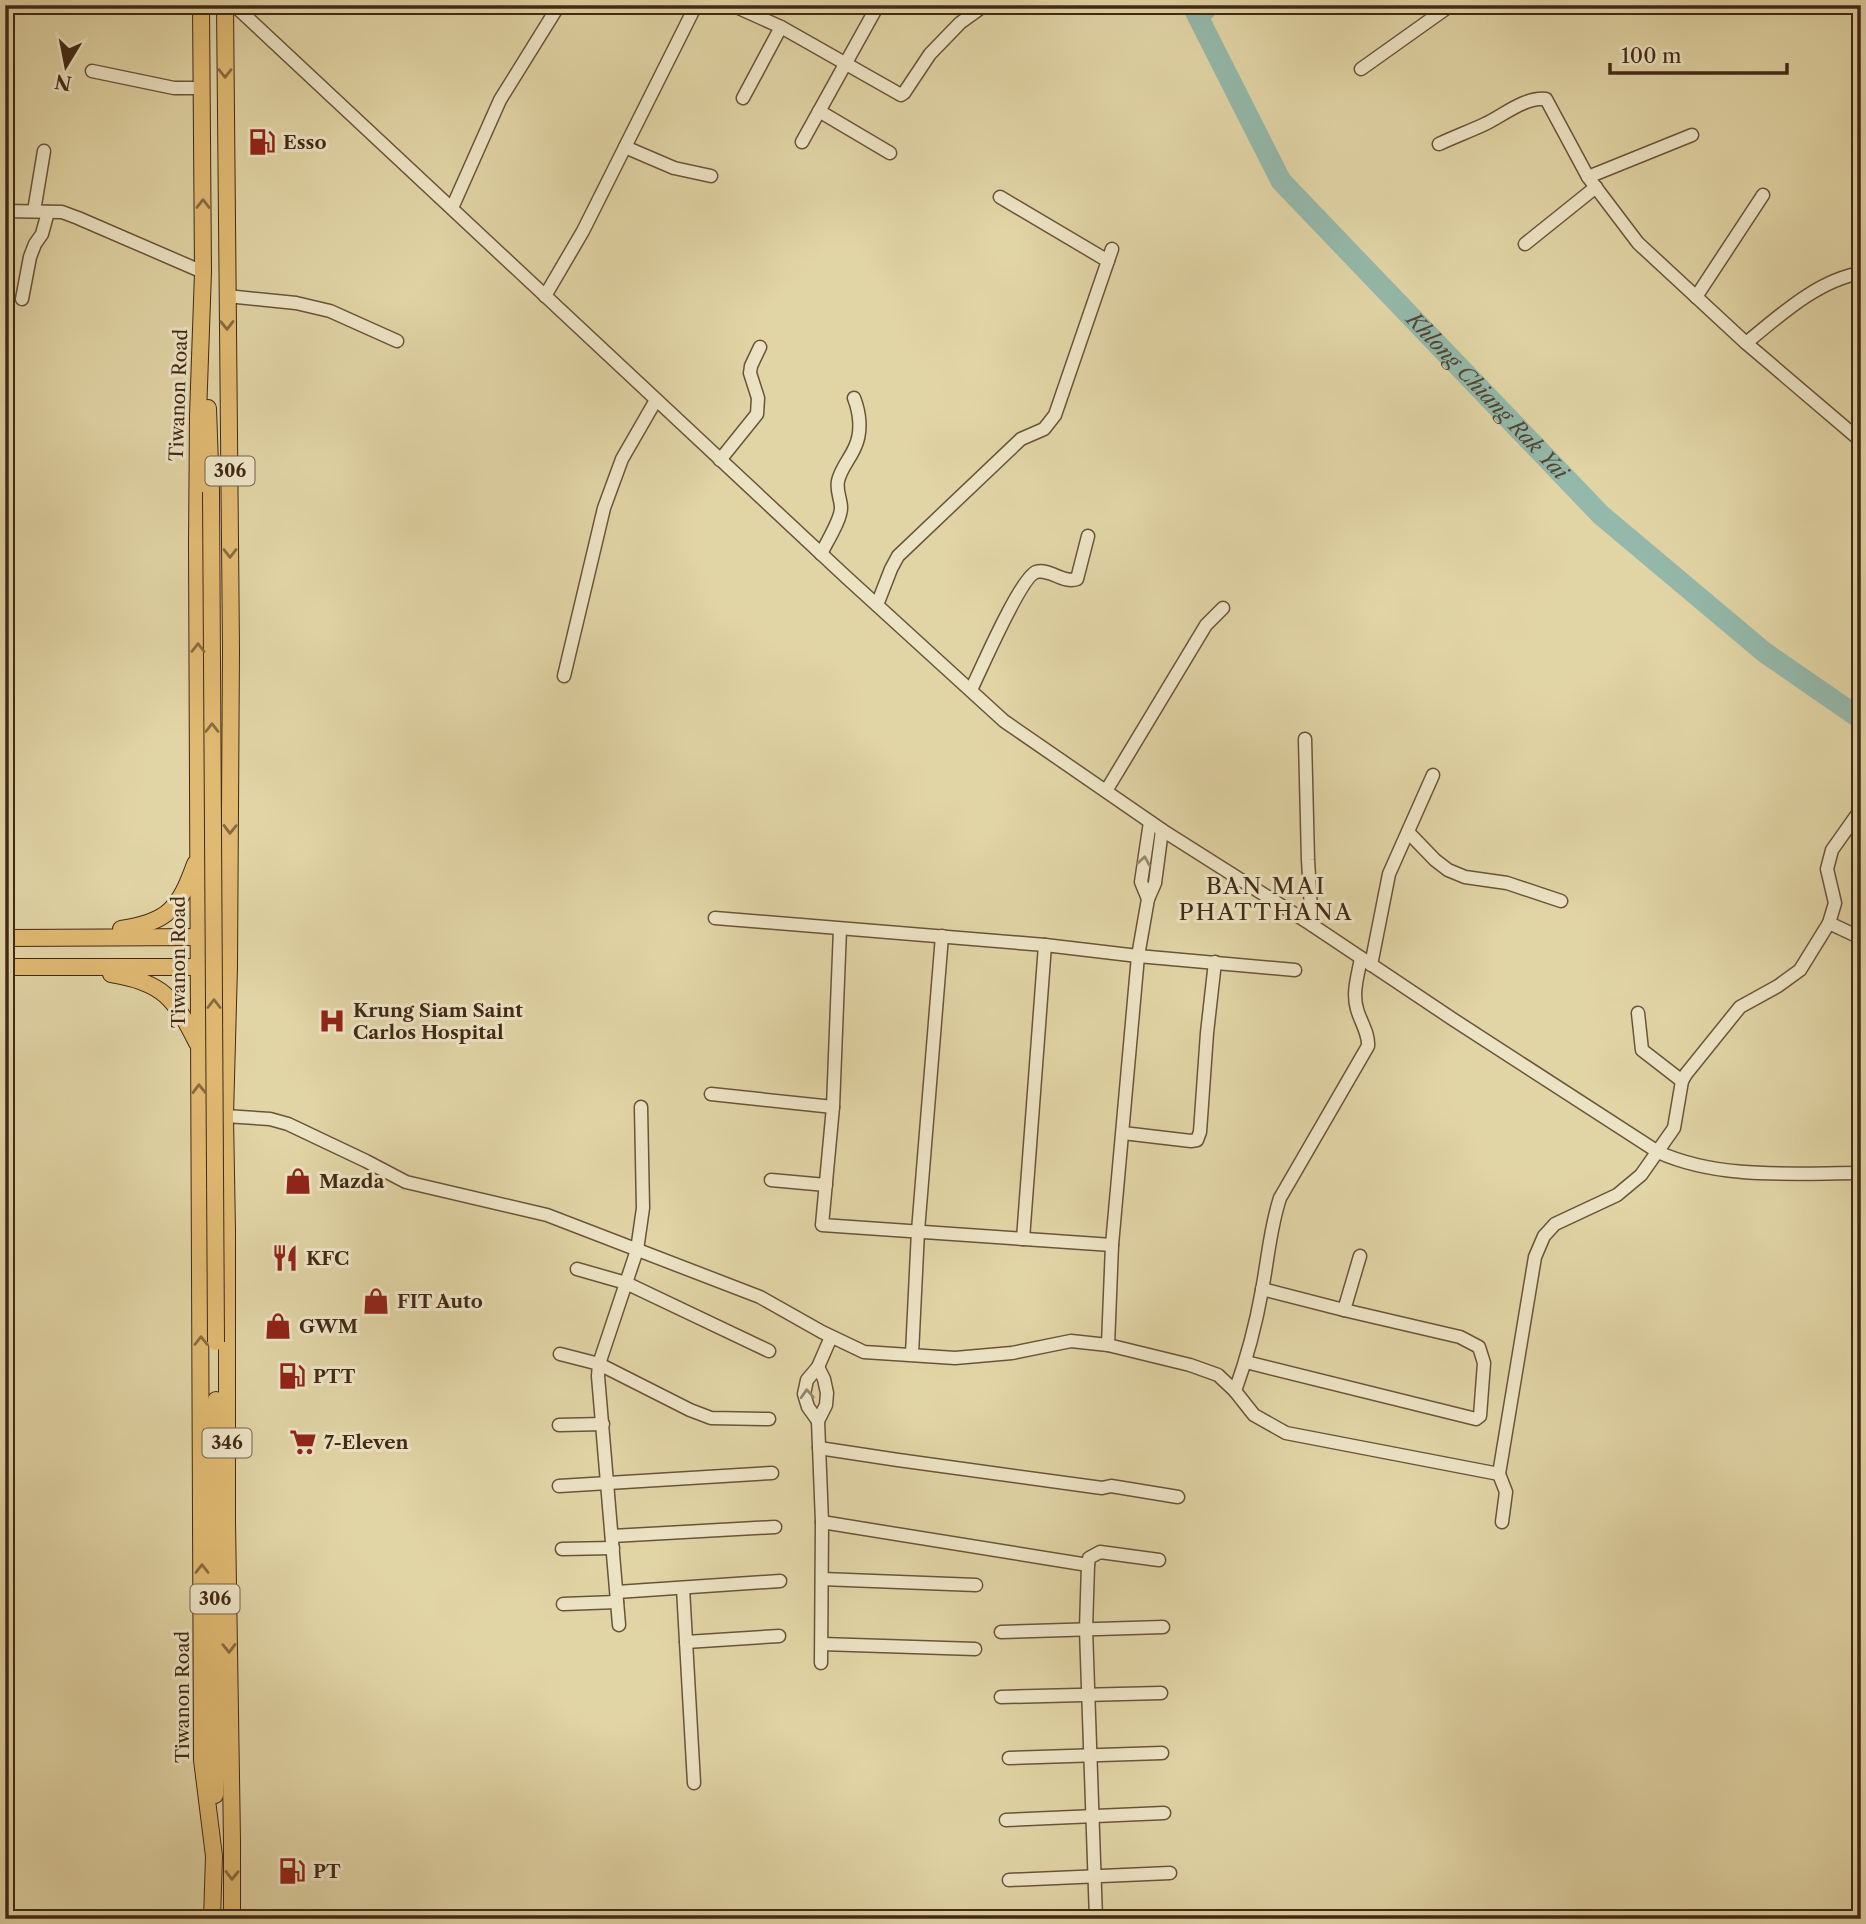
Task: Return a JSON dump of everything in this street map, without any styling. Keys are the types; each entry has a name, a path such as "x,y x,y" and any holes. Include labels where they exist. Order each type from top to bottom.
{"main road":[{"name":"Tiwanon Road","path":"201,5 203,272 198,428 198,1045 202,1760 214,1856 212,1919"},
{"name":"306","path":"225,5 230,435 228,937"},
{"name":"306","path":"203,272 211,492 216,1342 214,1856"},
{"path":"199,788 208,798 217,799 229,787"},
{"name":"306","path":"60,937 138,927 163,917 175,907 183,895 198,855"},
{"path":"5,938 228,937"},
{"name":"346","path":"228,937 225,1116 232,1919"},
{"path":"56,966 117,975 156,988 174,1001 198,1045"},
{"path":"5,967 229,967"},
{"path":"200,1132 205,1121 225,1116"}],"street":[{"path":"234,5 821,554 1004,721 1162,830 1658,1152 1680,1162 1731,1171 1861,1173"},
{"path":"452,208 500,100 558,5"},
{"path":"545,296 583,230 696,5"},
{"path":"732,5 781,27 901,95 905,93 930,54 960,23 985,5"},
{"path":"802,142 878,5"},
{"path":"1361,69 1451,5"},
{"path":"743,97 781,27"},
{"path":"92,71 174,88 202,88"},
{"path":"1439,144 1511,109 1544,98 1547,100 1592,182 1638,243 1746,343 1861,441"},
{"path":"819,111 890,153"},
{"path":"1525,244 1592,182 1692,135"},
{"path":"625,147 667,166 711,176"},
{"path":"34,211 44,151"},
{"path":"1696,297 1763,195"},
{"path":"877,605 898,556 1021,439 1044,429 1049,423 1063,395 1110,255 1000,197"},
{"path":"5,211 62,212 203,272"},
{"path":"22,299 30,257 42,234 48,212"},
{"path":"1746,343 1830,281 1861,272"},
{"path":"227,296 296,303 330,311 397,341"},
{"path":"720,460 758,414 758,398 750,373 760,347"},
{"path":"821,554 840,516 838,480 856,446 859,410 854,398"},
{"path":"564,676 604,508 622,460 656,400"},
{"path":"971,690 1028,578 1043,572 1070,581 1077,579 1088,536"},
{"path":"1106,791 1206,625 1223,608"},
{"path":"1305,739 1312,925"},
{"path":"1235,1391 1246,1362 1262,1289 1272,1220 1280,1198 1368,1046 1354,996 1366,962 1389,874 1433,775"},
{"path":"1502,1522 1506,1492 1499,1474 1535,1257 1544,1236 1555,1224 1617,1195 1641,1175 1674,1128 1682,1081 1686,1074 1740,1007 1800,970 1829,923 1835,903 1827,869 1832,850 1861,809"},
{"path":"1148,899 1141,882 1150,822"},
{"path":"1108,1345 1112,1245 1138,956 1148,899 1155,883 1162,830"},
{"path":"1408,832 1448,870 1465,877 1507,884 1561,901"},
{"path":"715,918 1045,945 1296,970"},
{"path":"1829,923 1861,938"},
{"path":"841,929 833,1107 822,1225 1112,1245"},
{"path":"912,1354 918,1231 942,936"},
{"path":"1023,1238 1045,945"},
{"path":"1123,1133 1198,1140 1215,962"},
{"path":"1638,1013 1642,1050 1682,1081"},
{"path":"1861,1057 1861,1077"},
{"path":"711,1094 833,1107"},
{"path":"619,1625 598,1376 599,1364 637,1250 643,1208 641,1107"},
{"path":"225,1116 270,1119 288,1124 406,1182 547,1215 760,1297 831,1337 864,1352 955,1358 1012,1353 1071,1341 1108,1345 1218,1375 1254,1415 1286,1433 1499,1474"},
{"path":"771,1180 826,1185"},
{"path":"1344,1310 1360,1256"},
{"path":"576,1269 626,1283 769,1351"},
{"path":"1246,1362 1479,1419 1484,1363 1479,1347 1460,1336 1262,1289"},
{"path":"818,1421 808,1408 804,1394 807,1380 818,1367 831,1337"},
{"path":"560,1354 599,1364 699,1414 721,1419 769,1419"},
{"path":"818,1367 827,1393 818,1421 822,1522 821,1663"},
{"path":"559,1426 603,1424"},
{"path":"819,1448 1178,1497"},
{"path":"559,1486 772,1473"},
{"path":"822,1522 1088,1565"},
{"path":"562,1549 775,1527"},
{"path":"1096,1919 1088,1695 1089,1558 1100,1552 1160,1560"},
{"path":"822,1579 976,1585"},
{"path":"563,1604 683,1588 780,1581"},
{"path":"683,1588 694,1783"},
{"path":"1001,1632 1163,1627"},
{"path":"686,1642 779,1636"},
{"path":"822,1644 975,1649"},
{"path":"1001,1697 1161,1693"},
{"path":"1009,1758 1162,1753"},
{"path":"1006,1820 1164,1813"},
{"path":"1009,1880 1170,1873"}],"waterway":[{"name":"Khlong Chiang Rak Yai","path":"1192,5 1281,181 1601,515 1764,652 1861,719"},
{"path":"1200,21 1217,5"}],"place":[{"name":"Esso","path":"262,142"},
{"name":"Krung Siam Saint Carlos Hospital","path":"332,1021"},
{"name":"Mazda","path":"298,1181"},
{"name":"KFC","path":"285,1258"},
{"name":"FIT Auto","path":"376,1301"},
{"name":"GWM","path":"278,1326"},
{"name":"PTT","path":"292,1376"},
{"name":"7-Eleven","path":"303,1442"},
{"name":"PT","path":"292,1871"}],"district":[{"name":"BAN MAI PHATTHANA","path":"1266,899"}]}
